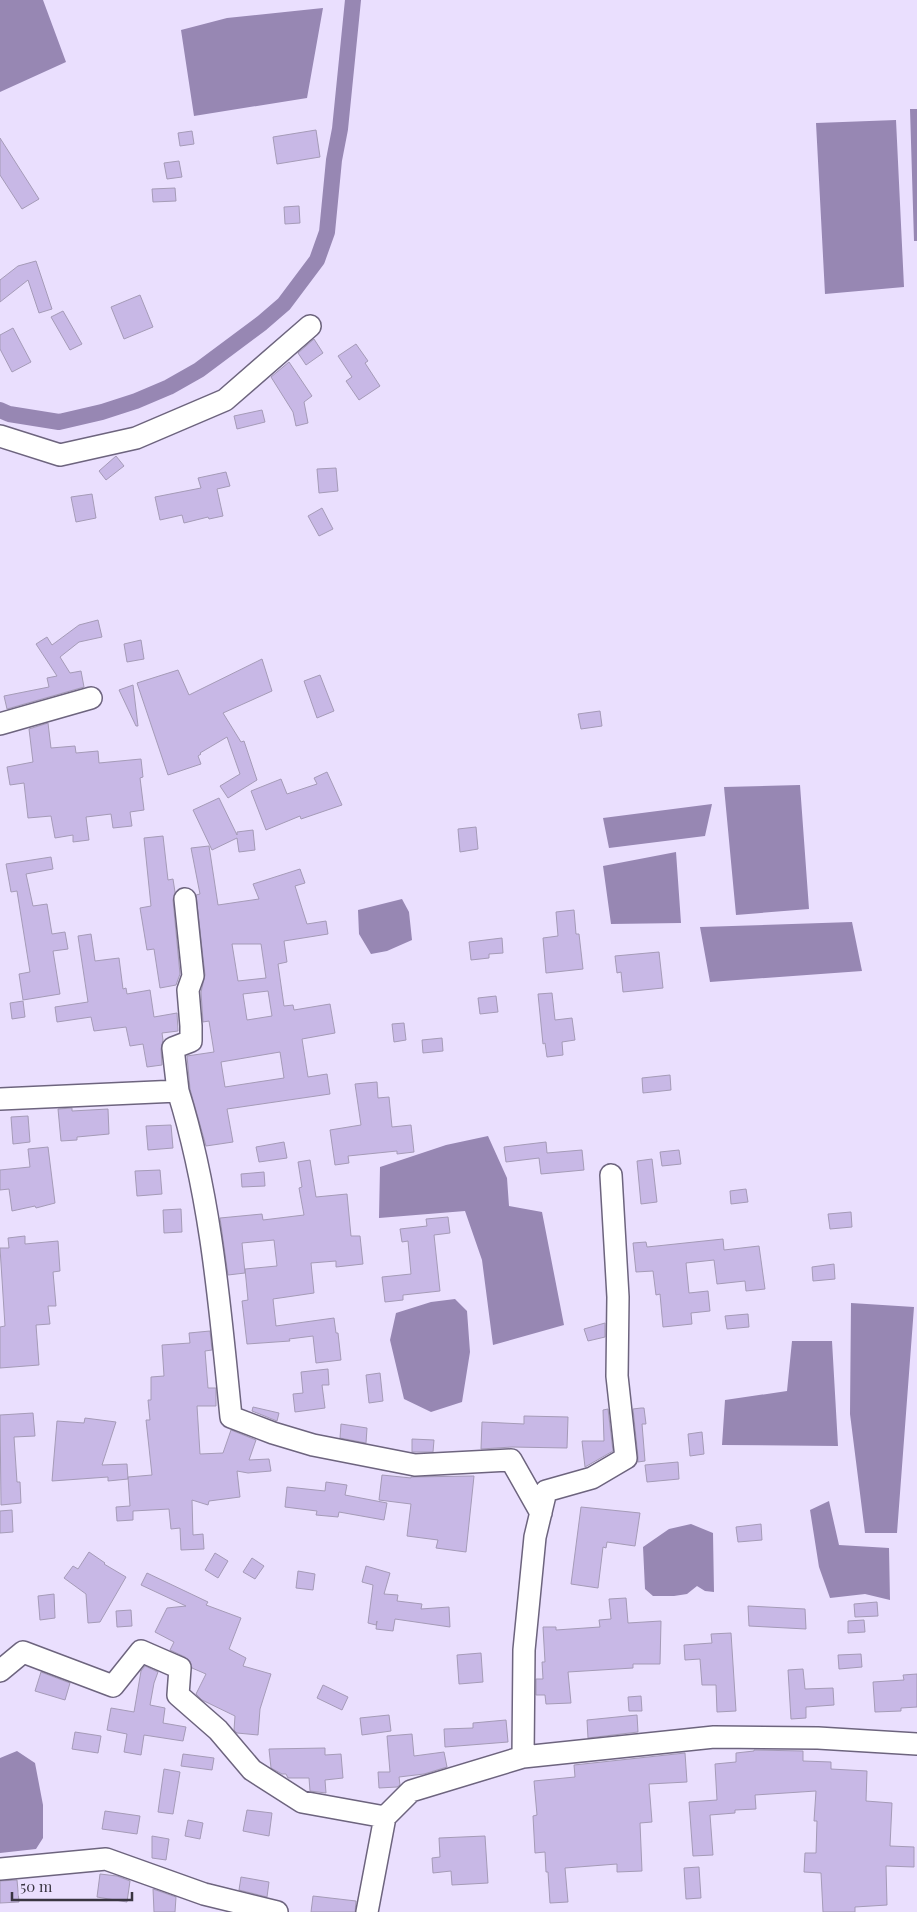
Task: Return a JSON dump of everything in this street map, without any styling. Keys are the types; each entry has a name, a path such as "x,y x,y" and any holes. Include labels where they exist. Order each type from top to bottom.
{"street":[{"path":"0,436 60,455 136,438 225,400 310,326"},
{"path":"0,724 91,698"},
{"path":"185,899 193,976 188,990 191,1040 173,1048 178,1091 190,1131 214,1255 231,1417 273,1433 313,1445 415,1465 511,1460 541,1513"},
{"path":"0,1099 178,1091"},
{"path":"523,1757 524,1650 535,1538 546,1491 592,1478 626,1458 617,1376 618,1297 612,1175"},
{"path":"0,1671 23,1652 113,1686 141,1651 180,1668 178,1695 218,1730 252,1770 302,1802 385,1817"},
{"path":"367,1912 385,1817 410,1791 523,1757 714,1737 818,1738 917,1744"},
{"path":"0,1869 106,1859 204,1894 277,1912"}],"shaded area":[{"path":"0,0 43,0 66,62 0,92"},
{"path":"323,8 307,98 194,116 181,30 227,18"},
{"path":"910,109 917,109 917,241 914,241"},
{"path":"896,120 904,287 825,294 816,123"},
{"path":"800,785 809,909 736,915 724,787"},
{"path":"712,804 705,836 609,848 603,818"},
{"path":"676,852 681,923 611,924 603,866"},
{"path":"402,899 409,912 412,940 387,951 371,954 359,934 358,910"},
{"path":"852,922 862,971 710,982 700,927"},
{"path":"488,1136 507,1178 509,1206 542,1212 564,1325 493,1345 482,1260 465,1211 379,1218 380,1167 446,1145"},
{"path":"455,1299 467,1311 470,1352 462,1402 431,1412 404,1399 390,1340 396,1313 431,1302"},
{"path":"851,1303 914,1307 897,1533 865,1533 850,1414"},
{"path":"792,1341 832,1341 838,1446 722,1445 725,1400 787,1391"},
{"path":"829,1501 839,1545 889,1548 890,1600 865,1594 830,1598 819,1567 810,1510"},
{"path":"691,1524 713,1533 714,1592 705,1591 697,1586 687,1594 653,1596 645,1589 643,1547 669,1529"},
{"path":"17,1751 35,1763 43,1805 43,1838 36,1849 0,1853 0,1758"}],"building":[{"path":"316,130 320,157 277,164 273,137"},
{"path":"192,131 194,144 180,146 178,133"},
{"path":"0,138 39,199 22,209 0,175"},
{"path":"179,161 182,177 167,179 164,163"},
{"path":"175,188 176,201 153,202 152,189"},
{"path":"299,206 300,223 285,224 284,207"},
{"path":"36,261 52,309 39,313 28,280 0,302 0,280 18,266"},
{"path":"140,295 153,327 124,339 111,307"},
{"path":"63,311 82,344 70,350 51,317"},
{"path":"13,328 31,362 12,372 0,349 0,335"},
{"path":"314,339 323,353 306,365 298,353"},
{"path":"356,344 368,361 365,363 380,386 359,400 346,381 352,377 338,356"},
{"path":"289,362 312,396 304,402 308,423 296,426 293,412 271,377"},
{"path":"262,410 265,422 237,429 234,416"},
{"path":"116,456 124,466 106,480 99,471"},
{"path":"336,468 338,491 319,493 317,469"},
{"path":"226,472 230,486 217,489 223,516 209,519 208,517 184,523 182,515 160,520 155,497 201,488 198,478"},
{"path":"92,494 96,518 76,522 71,497"},
{"path":"322,508 333,529 319,536 308,516"},
{"path":"98,620 102,637 79,642 60,657 70,673 81,671 84,687 7,709 4,696 49,687 47,678 57,676 36,644 47,637 52,645 79,625"},
{"path":"141,640 144,659 127,662 124,644"},
{"path":"262,659 272,691 223,713 241,742 244,741 257,780 228,798 220,786 240,774 227,737 200,753 198,756 201,764 168,775 137,683 178,670 189,695"},
{"path":"320,675 334,711 317,718 304,681"},
{"path":"133,685 138,726 136,726 119,690"},
{"path":"600,711 602,726 581,729 578,714"},
{"path":"48,723 51,748 75,746 76,753 98,751 99,763 141,759 143,777 140,778 144,810 130,812 132,826 113,828 111,814 86,817 89,840 73,842 73,835 55,838 51,816 28,818 24,783 10,785 7,767 33,762 29,729"},
{"path":"327,772 342,805 301,819 300,816 266,830 251,791 281,779 287,794 317,784 314,778"},
{"path":"219,798 237,835 237,832 253,830 255,850 239,852 237,838 212,850 193,810"},
{"path":"476,827 478,849 460,852 458,829"},
{"path":"163,836 168,880 173,879 175,892 173,900 180,974 176,985 160,988 154,949 147,950 140,908 151,906 144,838"},
{"path":"209,846 218,905 259,899 253,884 300,869 305,883 295,886 307,924 326,921 328,934 284,941 287,962 278,964 284,1006 293,1005 294,1010 330,1004 335,1033 302,1039 308,1077 327,1074 330,1094 227,1109 233,1142 206,1146 190,1089 187,1056 214,1052 209,1021 203,1022 201,992 205,975 196,895 200,894 191,848","holes":["232,944 261,944 266,978 238,981","268,991 272,1016 247,1020 243,994","280,1052 284,1078 225,1087 221,1062"]},
{"path":"51,857 53,869 26,874 33,906 47,904 52,934 65,932 68,949 53,951 60,994 23,1000 19,974 30,972 17,891 11,892 6,864"},
{"path":"574,910 576,934 579,934 583,969 546,973 543,938 558,936 556,912"},
{"path":"91,934 95,961 119,958 123,989 126,988 127,994 150,990 154,1017 177,1013 178,1031 162,1033 162,1065 147,1067 143,1044 130,1046 126,1027 94,1031 91,1017 57,1022 55,1007 88,1002 78,936"},
{"path":"502,938 503,953 489,954 489,958 471,960 469,942"},
{"path":"659,952 663,988 623,992 621,972 617,973 615,956"},
{"path":"552,993 555,1020 572,1018 575,1040 562,1042 563,1055 547,1057 545,1043 543,1044 538,994"},
{"path":"496,996 498,1012 480,1014 478,998"},
{"path":"23,1001 25,1017 12,1019 10,1003"},
{"path":"404,1023 406,1040 394,1042 392,1024"},
{"path":"442,1038 443,1051 423,1053 422,1040"},
{"path":"670,1075 671,1090 643,1093 642,1078"},
{"path":"377,1082 378,1098 389,1097 392,1127 411,1125 414,1152 397,1154 397,1151 348,1156 349,1163 335,1165 330,1130 361,1125 355,1084"},
{"path":"72,1108 72,1111 108,1109 109,1134 77,1137 77,1140 61,1141 58,1109"},
{"path":"28,1116 30,1142 13,1144 11,1117"},
{"path":"171,1125 173,1148 148,1150 146,1126"},
{"path":"284,1142 287,1158 259,1162 256,1147"},
{"path":"546,1142 547,1153 582,1150 584,1170 541,1174 539,1158 506,1162 504,1147"},
{"path":"48,1147 55,1203 12,1211 9,1189 0,1190 0,1170 30,1167 28,1149"},
{"path":"679,1150 681,1164 662,1166 660,1152"},
{"path":"652,1159 657,1202 641,1204 637,1161"},
{"path":"310,1160 316,1197 347,1194 351,1236 360,1236 363,1264 336,1267 336,1261 311,1263 314,1293 273,1299 276,1326 334,1318 341,1360 316,1363 313,1336 289,1339 290,1341 247,1344 242,1301 248,1300 245,1269 277,1266 274,1240 242,1243 245,1273 228,1275 220,1218 262,1214 263,1220 304,1215 299,1188 302,1187 298,1162"},
{"path":"160,1170 162,1194 137,1196 135,1171"},
{"path":"264,1172 265,1186 242,1187 241,1174"},
{"path":"746,1189 748,1202 731,1204 730,1191"},
{"path":"181,1209 182,1232 164,1233 163,1210"},
{"path":"851,1212 852,1227 830,1229 828,1214"},
{"path":"448,1217 450,1233 434,1235 440,1291 403,1295 403,1300 385,1302 382,1277 411,1274 408,1241 402,1242 400,1229 427,1226 426,1219"},
{"path":"25,1236 25,1244 58,1241 60,1271 53,1272 56,1306 48,1306 50,1324 36,1325 39,1365 0,1368 0,1327 5,1326 0,1248 9,1248 8,1238"},
{"path":"723,1239 724,1250 759,1246 765,1289 746,1291 745,1281 717,1284 714,1260 686,1263 689,1293 708,1291 710,1311 691,1313 692,1324 663,1327 660,1294 656,1295 653,1271 636,1272 633,1243 646,1242 647,1247"},
{"path":"834,1264 835,1279 813,1281 812,1267"},
{"path":"748,1314 749,1327 727,1329 725,1316"},
{"path":"605,1323 605,1337 588,1341 584,1329"},
{"path":"210,1331 212,1350 205,1351 208,1388 216,1388 216,1406 197,1406 200,1454 223,1453 231,1430 256,1440 249,1460 269,1459 271,1471 248,1473 237,1471 240,1497 209,1501 208,1505 192,1500 193,1535 203,1534 204,1549 181,1550 180,1528 171,1529 169,1509 133,1511 133,1520 117,1521 116,1507 130,1506 128,1477 152,1475 146,1420 150,1420 148,1400 151,1400 151,1377 164,1376 162,1345 190,1343 189,1333"},
{"path":"328,1369 329,1385 322,1385 325,1408 295,1412 293,1394 303,1393 301,1372"},
{"path":"380,1373 383,1401 369,1403 366,1375"},
{"path":"253,1407 279,1413 277,1421 252,1411"},
{"path":"644,1408 646,1424 642,1424 645,1461 638,1462 633,1409"},
{"path":"608,1409 613,1451 585,1467 582,1441 604,1441 603,1410"},
{"path":"33,1413 35,1436 14,1437 17,1482 20,1482 21,1503 1,1505 0,1415"},
{"path":"524,1416 568,1417 567,1448 512,1447 481,1449 482,1422 524,1424"},
{"path":"85,1418 116,1422 102,1465 127,1464 128,1479 108,1481 108,1477 52,1481 57,1421 84,1423"},
{"path":"341,1424 367,1428 366,1443 340,1438"},
{"path":"702,1432 704,1454 690,1456 688,1434"},
{"path":"412,1439 434,1440 433,1452 412,1452"},
{"path":"678,1462 679,1479 647,1482 645,1465"},
{"path":"382,1475 411,1478 474,1476 466,1552 436,1548 438,1540 407,1536 411,1504 379,1500"},
{"path":"326,1482 347,1485 345,1495 387,1503 384,1520 339,1512 338,1517 316,1515 317,1511 285,1507 287,1487 325,1491"},
{"path":"581,1507 640,1513 635,1546 607,1542 606,1548 603,1547 598,1588 571,1584"},
{"path":"12,1510 13,1532 0,1533 0,1511"},
{"path":"761,1524 762,1540 738,1542 736,1527"},
{"path":"89,1552 104,1564 126,1577 100,1622 88,1623 86,1594 64,1578 73,1566 78,1569"},
{"path":"215,1553 228,1561 218,1578 205,1570"},
{"path":"252,1558 264,1566 255,1579 243,1572"},
{"path":"366,1566 390,1573 384,1594 398,1595 397,1601 422,1604 421,1609 449,1607 450,1627 395,1619 393,1631 376,1629 377,1621 376,1625 368,1623 373,1585 362,1582"},
{"path":"298,1571 315,1574 313,1590 296,1588"},
{"path":"147,1573 208,1602 206,1605 241,1618 229,1649 246,1658 243,1666 271,1674 260,1709 258,1735 237,1733 234,1730 235,1716 202,1700 196,1694 206,1674 192,1668 190,1661 170,1650 174,1642 155,1632 167,1608 186,1606 141,1585"},
{"path":"54,1594 55,1618 40,1620 38,1596"},
{"path":"626,1598 628,1623 661,1621 660,1664 633,1664 633,1668 568,1672 571,1703 546,1704 545,1695 536,1695 536,1679 543,1679 542,1662 545,1662 543,1627 556,1627 556,1630 600,1627 599,1620 611,1619 609,1599"},
{"path":"877,1602 878,1616 855,1617 854,1604"},
{"path":"748,1606 805,1609 806,1629 749,1626"},
{"path":"131,1610 132,1626 117,1627 116,1611"},
{"path":"864,1620 865,1632 848,1633 848,1621"},
{"path":"731,1633 736,1711 717,1712 716,1685 702,1685 700,1659 685,1660 684,1645 712,1643 711,1634"},
{"path":"481,1653 483,1682 459,1684 457,1655"},
{"path":"861,1654 862,1667 839,1669 838,1655"},
{"path":"145,1666 158,1672 150,1705 165,1708 163,1723 186,1727 183,1741 144,1735 141,1755 124,1752 127,1734 107,1730 111,1708 134,1712 141,1671"},
{"path":"803,1669 805,1689 833,1688 834,1705 806,1707 806,1718 791,1719 788,1670"},
{"path":"41,1672 70,1683 65,1700 35,1691"},
{"path":"917,1674 917,1707 901,1708 901,1711 875,1712 873,1682 904,1680 903,1675"},
{"path":"323,1685 348,1697 342,1710 317,1698"},
{"path":"641,1696 642,1711 629,1711 628,1697"},
{"path":"389,1715 391,1731 362,1735 360,1718"},
{"path":"637,1715 638,1732 588,1738 587,1720"},
{"path":"506,1720 508,1742 445,1747 444,1729 473,1728 473,1723"},
{"path":"75,1732 101,1736 98,1753 72,1749"},
{"path":"412,1734 414,1756 444,1752 447,1767 424,1774 399,1777 400,1785 397,1787 379,1788 378,1772 390,1772 387,1736"},
{"path":"325,1748 325,1755 341,1754 343,1778 325,1780 326,1793 310,1791 309,1778 288,1778 286,1774 271,1768 269,1749"},
{"path":"754,1750 803,1751 803,1761 831,1762 831,1769 867,1771 866,1801 892,1803 890,1846 914,1847 914,1867 886,1866 887,1905 855,1907 855,1912 823,1912 821,1873 804,1872 805,1853 816,1853 817,1821 814,1821 816,1791 755,1795 756,1809 735,1810 735,1813 710,1815 713,1855 693,1856 689,1802 717,1800 715,1764 736,1762 736,1753"},
{"path":"685,1753 687,1782 649,1784 652,1822 640,1823 642,1871 617,1872 617,1864 565,1868 568,1902 550,1903 545,1852 535,1853 533,1816 537,1815 534,1781 575,1777 574,1765"},
{"path":"183,1754 214,1758 212,1770 181,1766"},
{"path":"164,1769 180,1772 173,1814 158,1812"},
{"path":"247,1810 272,1813 269,1836 243,1831"},
{"path":"105,1811 140,1816 137,1834 102,1829"},
{"path":"188,1820 203,1823 200,1839 185,1836"},
{"path":"152,1836 169,1839 166,1860 152,1858"},
{"path":"485,1836 488,1883 452,1885 451,1871 433,1873 432,1858 440,1857 439,1838"},
{"path":"699,1867 701,1898 686,1899 684,1868"},
{"path":"100,1874 117,1876 130,1881 127,1902 97,1897"},
{"path":"241,1877 269,1882 267,1897 239,1890"},
{"path":"17,1880 19,1902 0,1903 0,1881"},
{"path":"153,1889 176,1897 175,1912 154,1912"},
{"path":"313,1896 356,1901 355,1912 311,1912"}],"waterway":[{"path":"0,410 9,414 59,422 102,412 136,401 169,387 199,370 262,323 284,304 317,260 327,232 353,0"}]}
